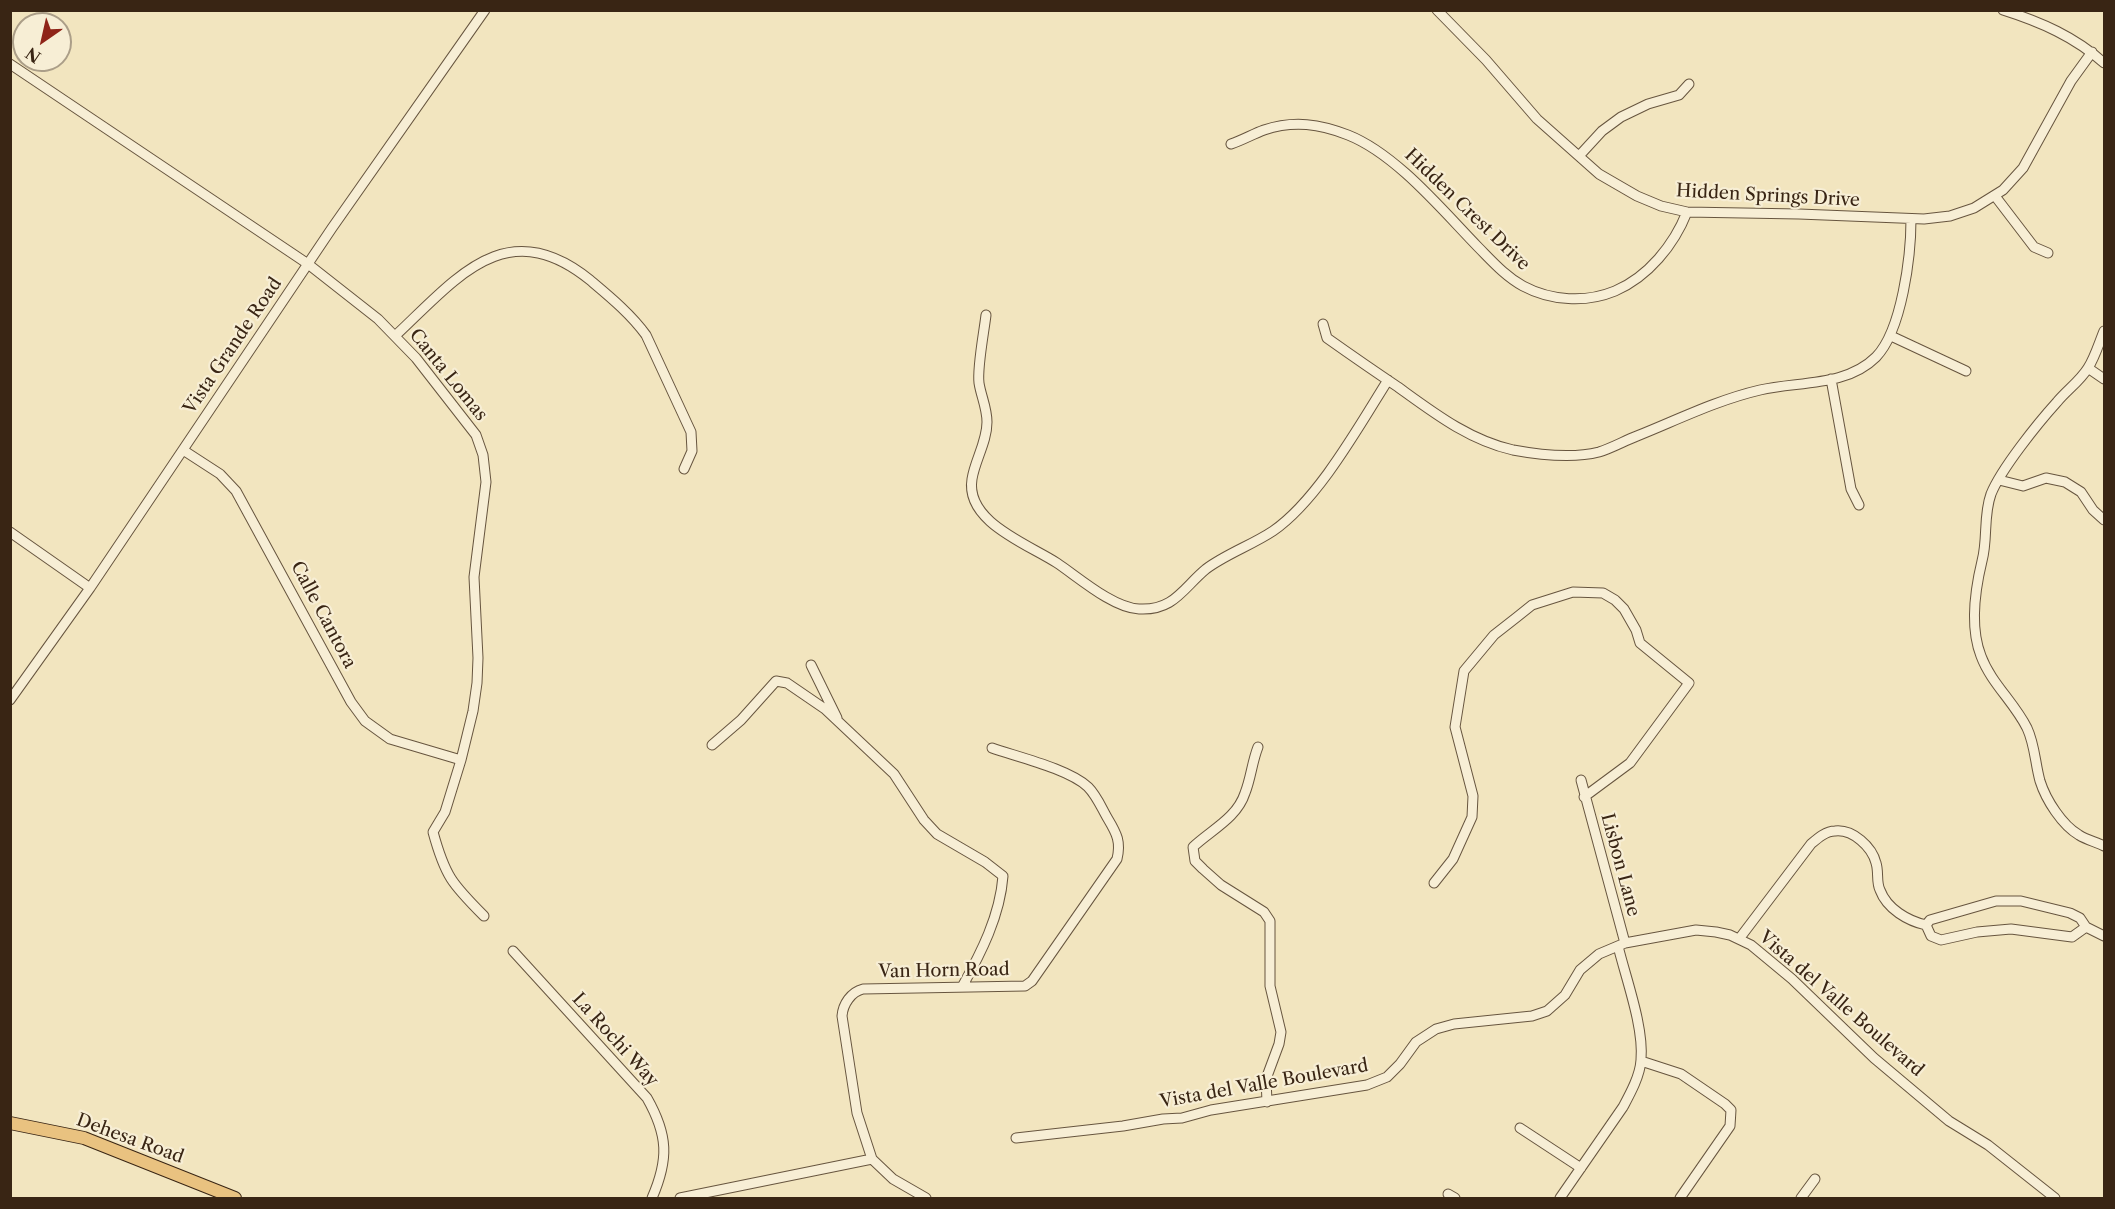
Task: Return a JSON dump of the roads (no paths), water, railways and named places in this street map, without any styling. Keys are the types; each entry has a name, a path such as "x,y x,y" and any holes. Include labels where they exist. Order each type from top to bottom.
{"main road":[{"name":"Dehesa Road","path":"10,1123 84,1138 235,1198"}],"street":[{"name":"Vista Grande Road","path":"10,700 90,588 308,264 485,10"},
{"path":"2003,10 2054,29 2092,52 2104,63"},
{"name":"Hidden Springs Drive","path":"1443,12 1537,119 1599,174 1630,193 1661,206 1687,212 1911,219 1937,218 1974,208 1995,196 2023,168 2071,81 2092,52"},
{"name":"Canta Lomas","path":"10,63 308,264 378,319 416,358 470,426 480,445 485,466 486,490 474,577 477,683 473,711 446,812 433,832 442,863 450,879 484,916"},
{"path":"1579,156 1602,131 1621,117 1648,104 1679,95 1689,84"},
{"name":"Hidden Crest Drive","path":"1231,144 1266,130 1298,123 1326,128 1354,137 1374,148 1401,169 1506,275 1534,291 1555,297 1588,298 1609,293 1628,284 1644,272 1668,247 1679,231 1687,212"},
{"path":"1995,196 2034,247 2048,253"},
{"path":"1323,324 1327,338 1434,414 1480,439 1527,452 1563,455 1599,452 1736,397 1761,390 1832,379 1865,366 1880,352 1891,336 1910,263 1911,219"},
{"path":"395,336 454,281 490,256 521,251 542,253 561,260 598,287 638,323 646,335 691,432 692,451 684,469"},
{"path":"986,315 978,381 987,413 987,425 971,482 980,511 996,528 1042,553 1107,597 1135,609 1152,609 1174,600 1206,569 1273,531 1293,514 1336,461 1388,380"},
{"path":"2104,331 2088,368 2038,424 1999,480 1992,494 1985,521 1983,558 1975,605 1976,640 1980,655 1991,677 2014,706 2027,729 2034,749 2040,782 2061,819 2078,835 2104,846"},
{"path":"1891,336 1966,371"},
{"path":"2088,368 2104,378"},
{"path":"1832,379 1851,489 1859,505"},
{"name":"Calle Cantora","path":"183,450 219,474 236,491 351,702 365,721 390,739 461,760"},
{"path":"1999,480 2023,486 2046,478 2065,482 2081,492 2093,510 2104,520"},
{"path":"10,532 90,588"},
{"name":"Lisbon Lane","path":"1434,883 1453,858 1472,817 1473,796 1455,727 1464,671 1494,635 1532,605 1573,592 1603,593 1615,600 1628,616 1640,643 1689,683 1630,763 1584,797"},
{"path":"811,665 839,722"},
{"path":"712,745 741,720 776,681 787,683 825,710 894,774 924,820 937,834 986,862 1003,876 1001,897 982,951 962,987"},
{"path":"1258,747 1245,794 1238,806 1230,817 1193,847 1195,861 1203,869 1221,885 1264,912 1270,921 1270,986 1281,1032 1266,1079 1267,1102"},
{"name":"Van Horn Road","path":"872,1159 857,1113 842,1016 843,1009 850,998 858,990 863,989 1020,987 1032,981 1118,859 1120,845 1114,830 1088,787 1070,775 992,748"},
{"name":"Lisbon Lane","path":"1581,780 1640,1033 1641,1061"},
{"path":"1739,939 1811,844 1821,836 1836,831 1854,835 1869,848 1876,862 1879,889 1894,910 1912,922 1926,925"},
{"path":"1926,925 1930,920 1996,901 2021,901 2062,909 2080,918 2086,927 2104,936"},
{"path":"1926,925 1931,936 1941,940 1977,932 2011,929 2072,937 2086,927"},
{"name":"Vista del Valle Boulevard","path":"1016,1138 1182,1118 1211,1110 1368,1085 1387,1077 1416,1042 1436,1029 1454,1024 1533,1016 1547,1011 1565,995 1580,970 1599,954 1621,945 1696,930 1716,932 1751,945 1792,979 1874,1058 1949,1120 1988,1145 2055,1198"},
{"name":"La Rochi Way","path":"513,951 646,1098 655,1112 665,1144 663,1174 652,1198"},
{"path":"1560,1198 1626,1102 1641,1061 1681,1074 1731,1110 1730,1126 1680,1198"},
{"path":"1520,1128 1581,1168"},
{"path":"680,1198 872,1159 884,1172 926,1198"},
{"path":"1801,1198 1815,1179"}]}
